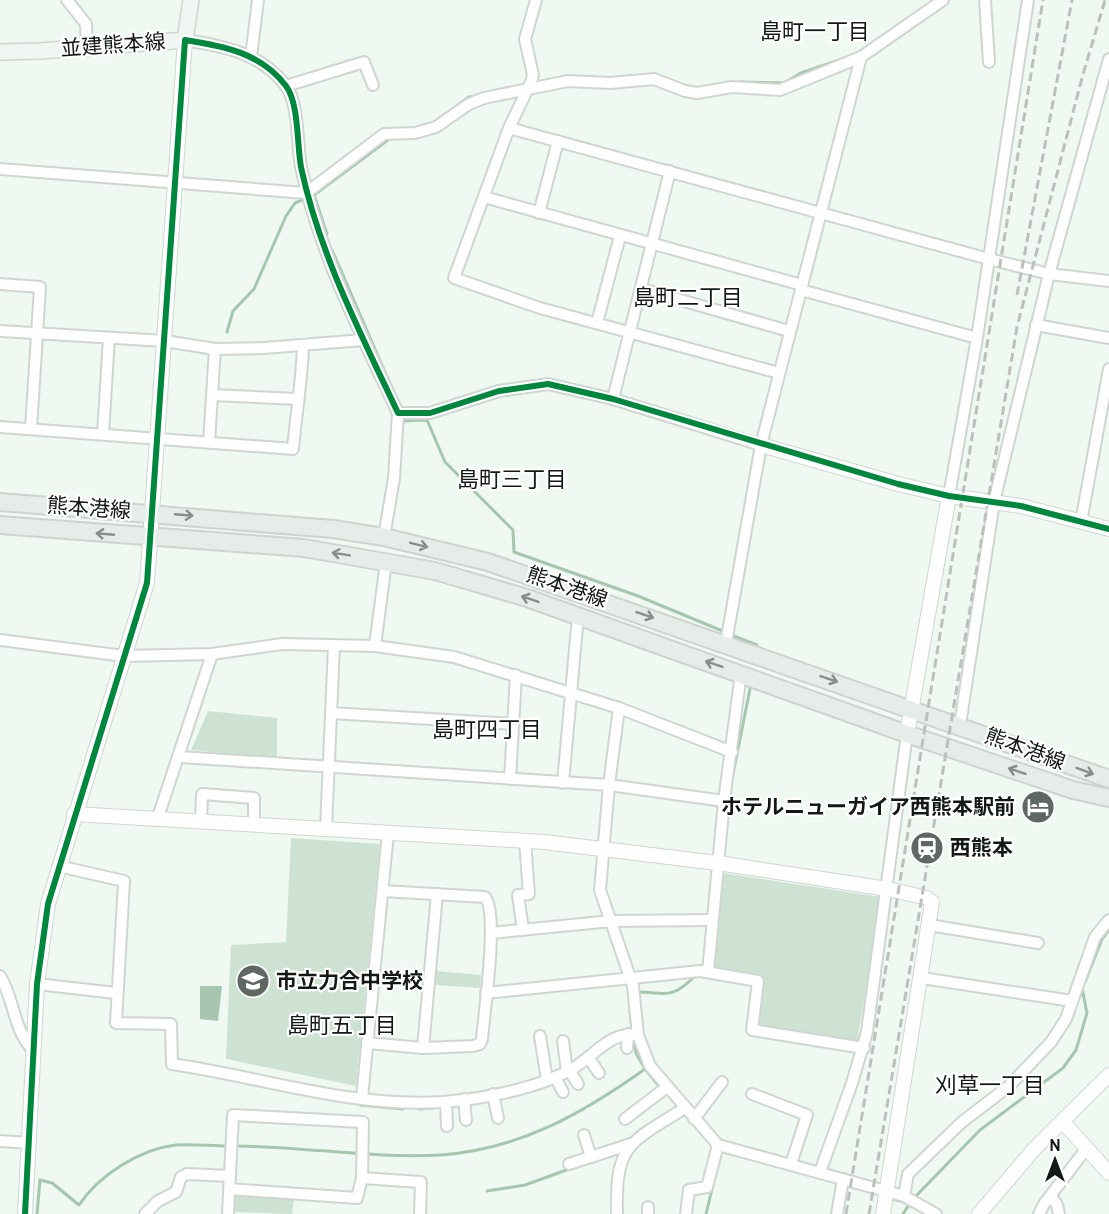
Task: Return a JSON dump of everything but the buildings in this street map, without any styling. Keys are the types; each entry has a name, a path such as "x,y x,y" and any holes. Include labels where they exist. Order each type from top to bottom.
{"main road":[{"name":"並建熊本線","path":"0,51 40,51 185,40 191,0"},
{"name":"熊本港線","path":"0,502 291,524 384,537 529,574 960,725 1109,780"},
{"name":"熊本港線","path":"0,525 304,548 386,562 481,584 741,673 907,734 1073,790 1109,798"},
{"name":"熊本港線","path":"1073,790 1109,807"}],"street":[{"path":"67,0 86,24 87,47"},
{"path":"251,57 258,0"},
{"path":"536,0 525,39 533,75 509,128 454,278 540,309 779,372"},
{"path":"0,169 306,193 384,134 415,133 436,127 476,101 529,86 568,81 610,83 644,79 697,93 732,87 780,90 819,72 861,57 943,0"},
{"path":"985,0 989,62"},
{"path":"820,1172 864,1048 888,889 907,734 977,338 1028,0"},
{"path":"25,1214 37,984 45,916 58,866 147,583 152,538 185,40 225,46 251,57 269,67 286,86 294,113 306,193 320,237 363,340 398,413 394,478 384,537"},
{"path":"726,643 761,445 861,57"},
{"path":"960,725 994,502 1048,274 1109,59"},
{"path":"286,86 364,62 373,85"},
{"path":"509,128 989,260 1048,274 1109,281"},
{"path":"539,213 558,141"},
{"path":"614,399 670,171"},
{"path":"484,197 977,338"},
{"path":"597,323 620,236"},
{"path":"0,284 40,287 31,429"},
{"path":"642,289 789,331"},
{"path":"1036,325 1109,338"},
{"path":"0,331 165,341 215,349 303,346 363,340"},
{"path":"103,434 109,338"},
{"path":"0,427 293,448 297,399 302,384 303,346"},
{"path":"209,442 215,349"},
{"path":"1081,522 1105,416 1109,369"},
{"path":"398,413 430,413 451,409 499,391 548,384 614,399 761,445 898,484 949,496 1022,506 1109,529"},
{"path":"212,395 297,399"},
{"path":"375,646 386,562"},
{"path":"563,783 569,693 578,616"},
{"path":"0,640 124,656 212,654 282,644 375,646 454,657 619,708 732,752"},
{"path":"326,829 334,646"},
{"path":"157,820 180,757 212,654"},
{"path":"708,972 724,801 741,673"},
{"path":"510,779 516,675"},
{"path":"619,708 609,785 600,890 630,977 633,1035 646,1059 666,1087 718,1145 904,1196 936,1214"},
{"path":"331,712 513,724"},
{"path":"180,757 328,769 609,785 724,801"},
{"path":"201,822 202,794 254,798 254,825"},
{"path":"74,814 525,841 603,848 888,889 927,898 932,902 922,978 883,1214"},
{"path":"362,1098 388,833"},
{"path":"523,930 518,895 528,894 525,841"},
{"path":"58,866 124,881 116,1023 171,1024 172,1064 386,1102 446,1101 493,1094 551,1079 568,1071 613,1038 633,1035"},
{"path":"367,1043 423,1048 480,1044 486,993 491,933 490,903 485,897 383,891"},
{"path":"423,1048 437,894"},
{"path":"491,933 612,921 712,920"},
{"path":"904,1196 908,1174 962,1122 1009,1086 1032,1063 1059,1030 1095,938 1109,920"},
{"path":"929,925 1038,943"},
{"path":"486,993 630,977 708,972 758,981 752,1030 864,1048"},
{"path":"0,976 8,989 18,1028 34,1051"},
{"path":"922,978 1072,1001"},
{"path":"37,984 116,993"},
{"path":"627,1048 633,1035"},
{"path":"540,1036 551,1079 562,1092"},
{"path":"563,1041 568,1071 578,1084"},
{"path":"588,1057 599,1073"},
{"path":"979,1214 1035,1148 1109,1075"},
{"path":"694,1119 722,1082"},
{"path":"625,1119 666,1087"},
{"path":"493,1094 498,1118"},
{"path":"752,1094 807,1115 791,1164"},
{"path":"464,1099 466,1120"},
{"path":"446,1101 447,1126"},
{"path":"569,1164 631,1144 685,1108"},
{"path":"228,1214 229,1189 234,1115 363,1122 362,1178 357,1198 229,1189"},
{"path":"1062,1121 1109,1173"},
{"path":"584,1135 591,1157"},
{"path":"0,1141 29,1143"},
{"path":"617,1214 618,1170 631,1144"},
{"path":"686,1214 688,1190 693,1187 707,1187 718,1145"},
{"path":"1039,1214 1086,1149"},
{"path":"146,1214 158,1201 176,1192 181,1177 187,1174 230,1176"},
{"path":"362,1178 422,1182 420,1214"},
{"path":"837,1214 843,1179"},
{"path":"1051,1196 1058,1205 1059,1214"}],"shaded area":[{"path":"208,711 277,718 277,758 191,750"},
{"path":"291,838 380,844 356,1086 226,1059 231,945 286,942"},
{"path":"723,873 881,897 857,1043 755,1029 761,976 714,968"},
{"path":"436,971 481,975 480,988 436,985"},
{"path":"200,986 222,986 218,1021 200,1019"},
{"path":"234,1195 294,1200 292,1214 235,1212"}],"waterway":[{"path":"740,82 784,83 801,73 842,59"},
{"path":"631,76 646,75"},
{"path":"566,76 595,77"},
{"path":"459,104 469,97 477,96"},
{"path":"227,332 233,311 254,289 286,216 295,203 314,195 392,137"},
{"path":"314,195 327,234"},
{"path":"332,250 398,402"},
{"path":"402,415 404,421 427,420 445,462 513,530 514,552 638,596 725,632"},
{"path":"731,635 757,645 756,650"},
{"path":"731,784 751,684"},
{"path":"1085,982 1102,939 1109,930"},
{"path":"637,992 662,994 673,992 695,976"},
{"path":"914,1198 980,1130 1063,1068 1076,1050 1087,1013 1082,988"},
{"path":"630,1011 632,1032"},
{"path":"235,1146 415,1156 441,1155 497,1145 549,1127 598,1101 645,1069 636,1053 633,1038"},
{"path":"645,1069 659,1086"},
{"path":"360,1105 403,1109"},
{"path":"419,1109 443,1107"},
{"path":"37,1214 40,1180 52,1183 79,1205 87,1194 109,1174 148,1152 176,1145 228,1146"},
{"path":"487,1191 525,1185 572,1168"},
{"path":"706,1214 713,1185"},
{"path":"892,1199 908,1203"},
{"path":"903,1214 910,1203"}],"railway":[{"path":"846,1214 1043,0"},
{"path":"1017,295 1072,0"},
{"path":"869,1214 1017,327 1082,78 1105,0"}],"cycle path":[{"path":"25,1214 37,984 48,904 147,583 185,40 228,48 241,53 265,66 286,86 293,103 301,167 319,231 342,293 398,413 430,413 499,391 548,384 613,399 898,484 949,496 1021,506 1109,529"}],"place":[{"name":"ホテルニューガイア西熊本駅前","path":"1038,807"},
{"name":"西熊本","path":"927,848"},
{"name":"市立力合中学校","path":"253,981"}],"district":[{"name":"島町一丁目","path":"815,31"},
{"name":"島町二丁目","path":"688,297"},
{"name":"島町三丁目","path":"512,479"},
{"name":"島町四丁目","path":"487,729"},
{"name":"島町五丁目","path":"342,1025"},
{"name":"刈草一丁目","path":"990,1085"}]}
